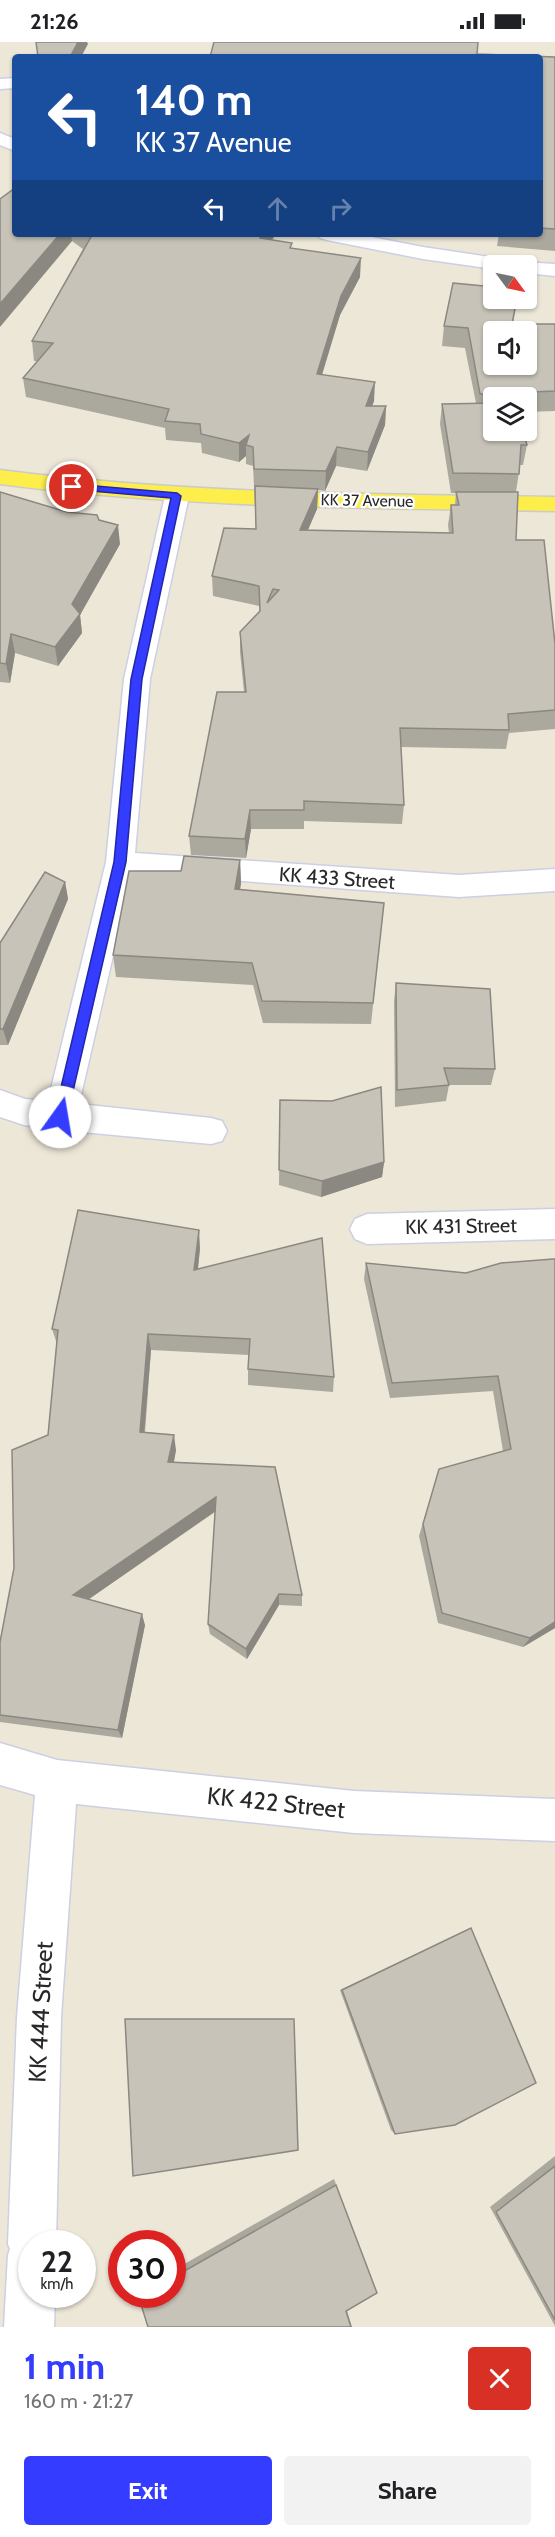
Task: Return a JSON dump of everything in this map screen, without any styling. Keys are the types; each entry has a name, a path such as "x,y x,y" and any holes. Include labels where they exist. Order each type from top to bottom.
{"main road":[{"name":"KK 37 Avenue","path":"0,477 51,485 177,496 555,504"}],"street":[{"path":"342,237 423,253 483,261"},
{"path":"537,268 555,270"},
{"path":"60,1117 120,862 137,679 177,496"},
{"name":"KK 433 Street","path":"120,862 459,886 555,880"},
{"path":"0,1103 24,1112 60,1117 211,1131"},
{"name":"KK 431 Street","path":"367,1229 555,1224"},
{"name":"KK 422 Street","path":"0,1764 57,1781 354,1812 555,1820"},
{"name":"KK 444 Street","path":"32,2230 39,2017 57,1781"},
{"path":"29,2327 30,2308"}],"building":[{"path":"36,42 78,42 72,54 38,54"},
{"path":"214,42 478,42 477,54 211,54"},
{"path":"543,57 555,57 555,229 543,228"},
{"path":"12,190 12,237 57,237 0,304 0,199"},
{"path":"91,237 261,237 292,243 290,248 361,258 341,296 317,374 375,382 366,406 386,406 368,452 337,447 326,471 254,469 253,447 246,445 249,435 239,443 201,434 200,424 165,421 169,409 23,378 53,343 32,341"},
{"path":"453,283 483,286 483,309 515,309 513,321 483,321 483,375 537,375 537,324 555,324 555,391 537,392 537,387 483,387 483,394 480,394 468,328 444,326"},
{"path":"483,403 483,441 526,441 527,445 521,445 519,474 453,473 442,404"},
{"path":"255,486 318,489 300,530 453,533 451,505 459,505 456,492 518,492 516,540 544,540 555,644 555,710 508,714 509,730 400,728 404,805 304,801 304,810 250,810 245,839 189,836 217,692 246,692 240,632 260,611 259,586 212,576 224,528 256,529","holes":["273,589 279,590 267,603"]},
{"path":"0,492 67,512 97,515 99,520 118,525 72,604 80,614 55,647 11,634 6,664 0,663"},
{"path":"184,856 240,860 235,889 384,903 373,1003 262,1001 252,963 113,955 129,871 181,871"},
{"path":"45,872 65,882 3,1029 0,1029 0,943"},
{"path":"396,983 490,989 495,1069 444,1068 449,1085 397,1090"},
{"path":"381,1087 384,1162 322,1181 279,1170 280,1100 332,1101"},
{"path":"78,1210 199,1230 194,1270 322,1238 334,1377 248,1369 250,1339 148,1334 140,1432 174,1435 168,1462 275,1467 302,1595 279,1594 246,1649 208,1624 216,1497 73,1595 142,1614 118,1730 0,1715 0,1642 14,1568 12,1450 48,1435 58,1330 52,1329"},
{"path":"555,1259 555,1622 530,1638 442,1613 423,1524 439,1469 511,1449 498,1376 392,1383 366,1263 466,1273 501,1263"},
{"path":"471,1928 536,2083 455,2125 395,2134 342,1990"},
{"path":"125,2019 294,2019 298,2150 133,2176"},
{"path":"555,2166 555,2320 496,2212"},
{"path":"336,2185 377,2293 346,2311 351,2327 148,2327 142,2308 186,2308 186,2270"}],"route":[{"path":"60,1117 120,862 137,679 177,496 72,487"}]}
